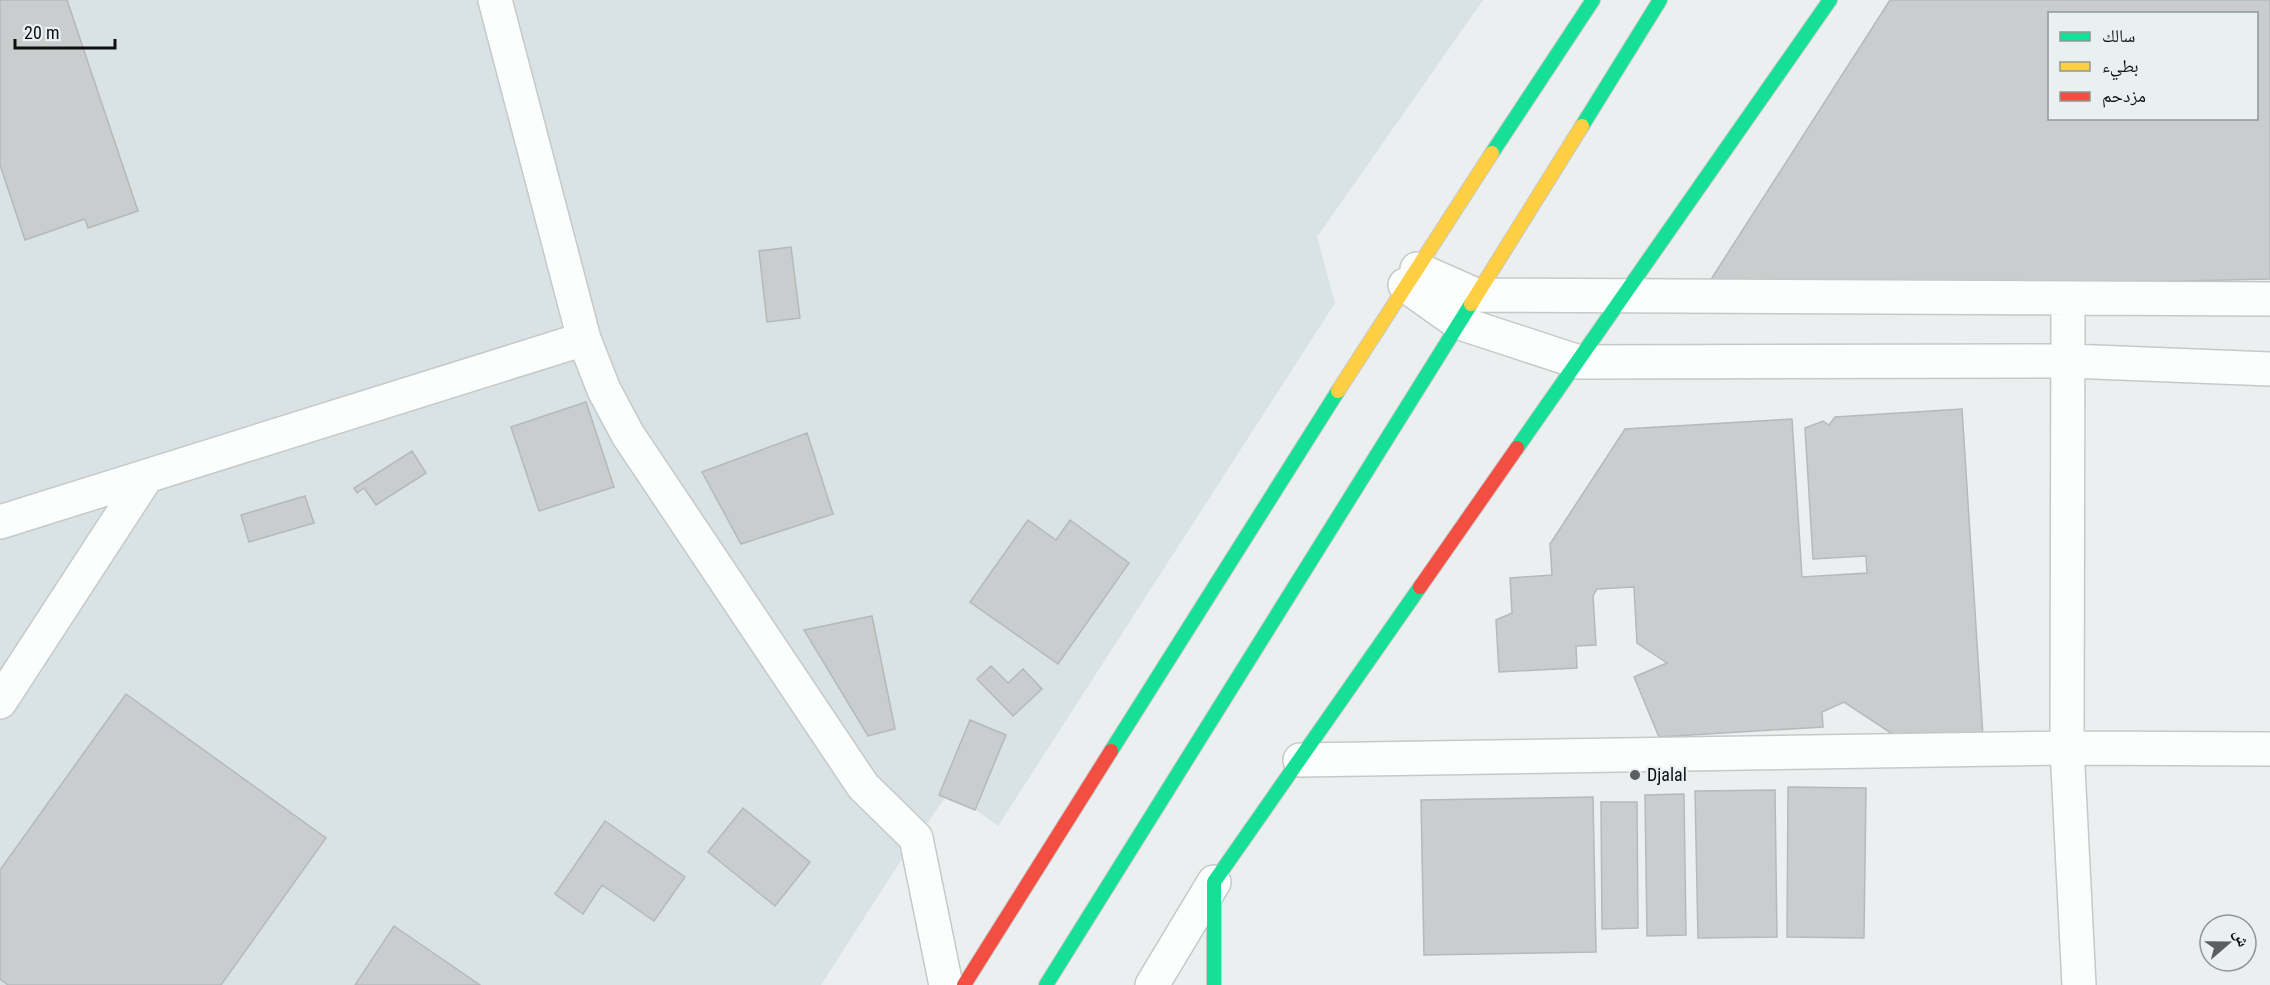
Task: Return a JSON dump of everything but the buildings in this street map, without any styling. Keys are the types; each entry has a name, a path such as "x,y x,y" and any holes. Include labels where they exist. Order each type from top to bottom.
{"main road":[{"path":"964,985 1411,277 1593,0"},
{"path":"1046,985 1457,322 1660,0"},
{"path":"1214,985 1214,882 1625,297 1830,0"}],"street":[{"path":"495,0 584,339 604,390 634,445 863,786 916,838 945,985"},
{"path":"1411,277 1476,295 2270,300"},
{"path":"1411,277 1457,322 1579,362 2070,361 2270,369"},
{"path":"2068,298 2070,361 2067,748 2079,985"},
{"path":"0,522 584,339"},
{"path":"0,702 147,476"},
{"path":"1300,759 2067,748 2270,749"},
{"path":"1152,985 1214,882"}],"shaded area":[{"path":"0,0 1483,0 1317,237 1335,303 998,826 950,791 903,857 821,985 0,985"}],"traffic: fast":[{"path":"1492,153 1593,0"},
{"path":"1582,126 1660,0"},
{"path":"1517,448 1830,0"},
{"path":"1046,985 1471,304"},
{"path":"1111,751 1338,391"},
{"path":"1214,985 1214,882 1420,587"}],"traffic: slow":[{"path":"1471,304 1582,126"},
{"path":"1338,391 1492,153"}],"traffic: jam":[{"path":"1420,587 1517,448"},
{"path":"964,985 1111,751"}],"place":[{"name":"Djalal","path":"1635,775"}]}
